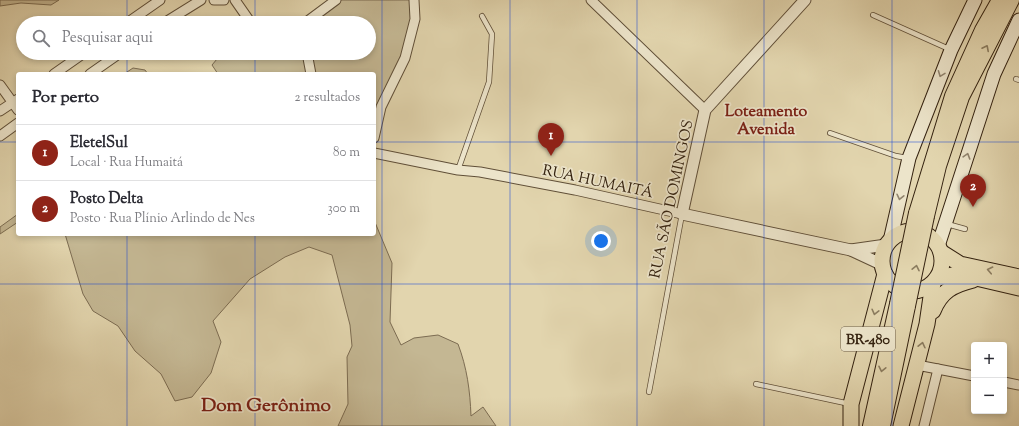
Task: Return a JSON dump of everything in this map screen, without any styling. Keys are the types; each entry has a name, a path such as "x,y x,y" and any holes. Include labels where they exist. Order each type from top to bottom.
{"highway":[{"path":"1019,277 960,264 939,249 929,236 917,232 899,234 888,243 883,269 897,288 909,291 922,290 935,280 959,274 1019,288"},
{"path":"902,426 935,280 942,265 939,249"},
{"name":"BR-480","path":"851,404 883,269"},
{"path":"926,324 936,302 948,288 977,279"},
{"path":"851,404 851,426"}],"main road":[{"path":"888,243 909,158 951,50 975,0"},
{"path":"902,305 922,214 952,96 982,30 999,0"},
{"path":"922,214 962,97 1012,0"},
{"path":"939,249 944,224 994,74 1019,20"},
{"name":"BR-480","path":"870,426 902,305"},
{"name":"BR-480","path":"883,426 902,305"},
{"name":"BR-480","path":"846,426 851,404"}],"street":[{"path":"137,16 160,0"},
{"path":"175,16 200,0"},
{"path":"214,0 224,0"},
{"path":"235,0 246,16"},
{"path":"315,16 336,0"},
{"path":"376,129 381,107 405,58 416,19 414,0"},
{"path":"591,0 705,110"},
{"name":"RUA SÃO DOMINGOS","path":"682,214 705,110 805,0"},
{"path":"57,72 74,60"},
{"path":"93,72 110,60"},
{"path":"309,60 311,72"},
{"path":"0,84 16,104 0,111"},
{"path":"0,136 16,124"},
{"name":"RUA HUMAITÁ","path":"376,153 458,170 480,172 851,250 883,269"},
{"name":"RUA HUMAITÁ","path":"851,250 888,243"},
{"path":"917,365 971,375"},
{"path":"924,426 938,369"},
{"path":"1007,383 1019,385"}],"lane":[{"path":"873,15 951,50"},
{"path":"458,170 489,82 492,34 482,16"},
{"path":"830,133 896,156 909,158"},
{"name":"RUA SÃO DOMINGOS","path":"649,392 682,214"},
{"path":"944,224 965,229"},
{"path":"756,384 851,404"}],"shaded area":[{"path":"0,0 59,0 51,5 21,3 0,6"},
{"path":"336,0 414,0 415,19 376,122 376,72 217,72 212,65 216,60 376,60 376,16 314,16"},
{"path":"133,68 145,70 146,72 127,72"},
{"path":"16,215 16,223 0,234 0,227"},
{"path":"376,225 392,263 390,322 401,345 414,338 438,335 458,344 468,379 471,416 483,407 496,426 338,426 348,404 347,357 352,346 350,325 332,255 309,247 285,257 250,279 213,321 221,342 211,373 192,397 175,401 161,374 135,351 118,326 93,311 83,294 66,236 376,236"}],"place":[{"name":"EletelSul","path":"551,156"},
{"name":"Posto Delta","path":"973,207"}],"district":[{"name":"Loteamento Avenida","path":"766,119"},
{"name":"Dom Gerônimo","path":"266,404"}]}
